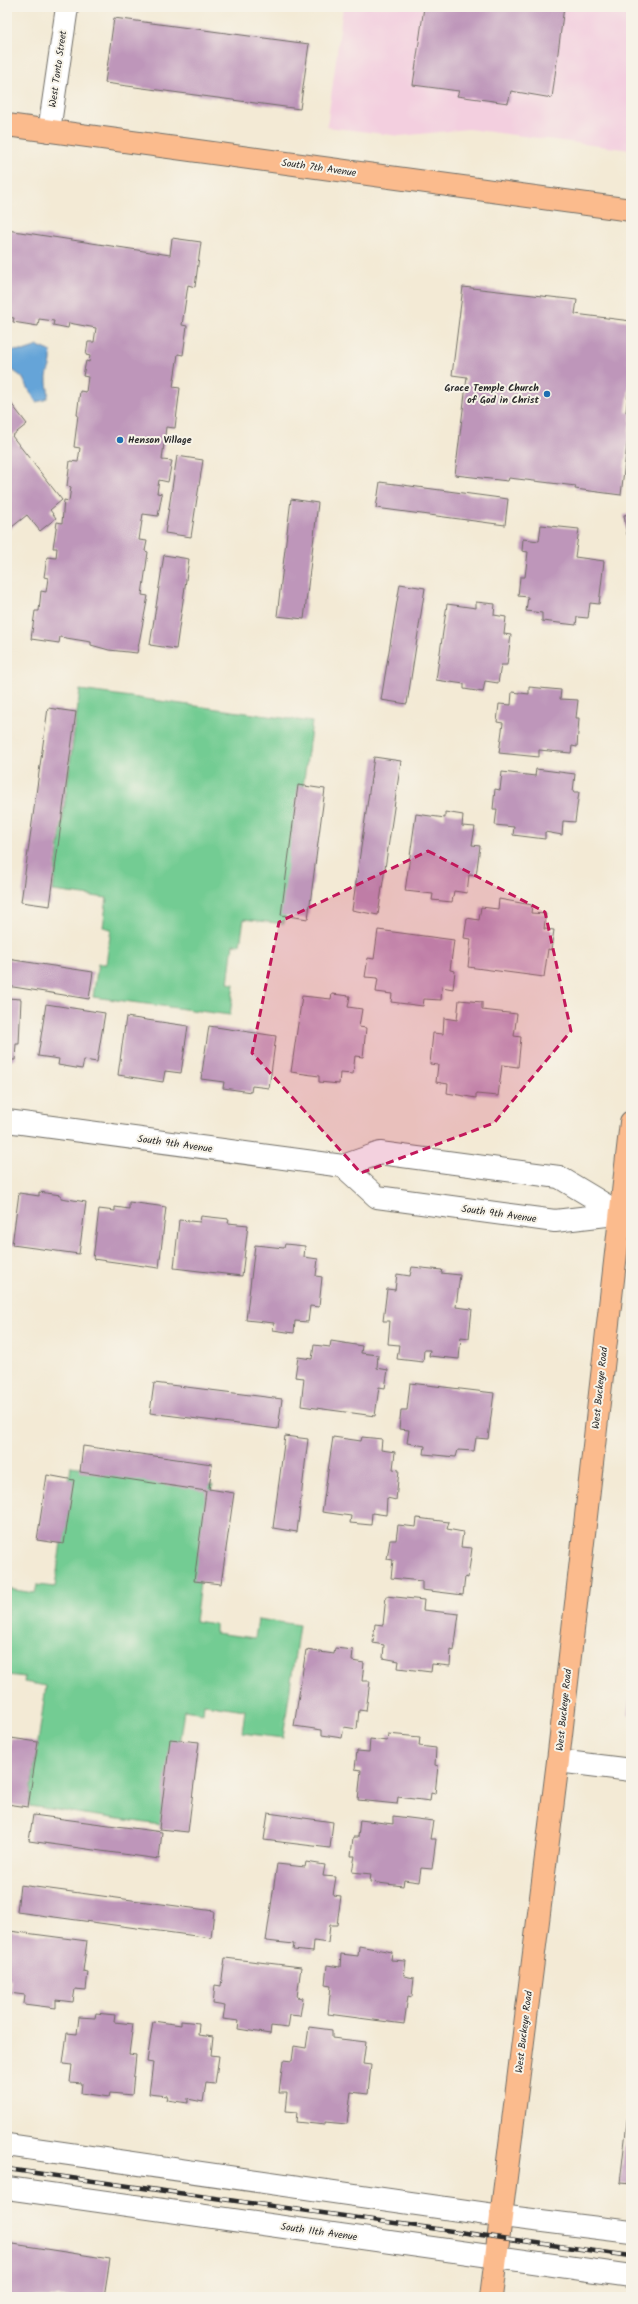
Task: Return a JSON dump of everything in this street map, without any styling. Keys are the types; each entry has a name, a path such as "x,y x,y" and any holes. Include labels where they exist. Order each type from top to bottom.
{"main road":[{"name":"South 7th Avenue","path":"7,125 631,210"},
{"name":"West Buckeye Road","path":"491,2297 625,1213 631,1122"}],"street":[{"name":"West Tonto Street","path":"49,131 67,7"},
{"name":"South 9th Avenue","path":"7,1121 343,1166 380,1153 559,1177 625,1213"},
{"name":"South 9th Avenue","path":"343,1166 376,1197 555,1221 625,1213"},
{"path":"558,1761 631,1770"},
{"path":"7,2145 501,2216 631,2232"},
{"name":"South 11th Avenue","path":"7,2188 631,2276"}],"highlighted area":[{"path":"428,851 545,912 571,1031 494,1123 361,1173 252,1053 279,922"}],"shaded area":[{"path":"343,7 631,7 631,150 468,129 400,136 327,127"}],"green space":[{"path":"80,690 312,722 284,924 244,919 240,945 233,944 228,983 234,984 230,1015 93,997 98,964 106,964 111,929 103,927 107,898 53,891"},
{"path":"71,1466 213,1485 195,1621 215,1624 215,1633 255,1638 258,1619 299,1625 283,1738 242,1733 245,1710 204,1704 203,1713 184,1710 167,1826 29,1806 46,1686 24,1682 25,1677 7,1675 7,1589 35,1593 37,1585 55,1587"}],"water":[{"path":"38,346 50,351 51,364 47,378 48,396 45,400 36,402 22,377 7,366 7,353 9,350 23,351"}],"building":[{"path":"424,7 564,7 552,98 511,91 508,103 457,96 459,91 413,85"},
{"path":"114,18 309,44 300,109 105,83"},
{"name":"Henson Village","path":"7,230 170,255 172,238 201,242 195,287 188,285 182,325 187,326 183,355 178,354 173,387 180,388 175,428 166,427 162,460 172,461 168,482 159,480 157,493 162,494 158,516 143,514 139,540 147,541 145,551 148,552 142,595 148,596 137,653 109,650 91,645 91,642 60,637 59,643 31,639 35,611 39,611 41,591 46,592 48,578 44,577 47,557 56,558 57,548 53,548 57,522 62,523 64,500 69,501 71,487 67,486 70,461 78,462 80,448 74,447 80,391 86,392 88,377 83,376 86,361 89,362 90,356 86,355 88,342 94,342 96,328 69,323 68,328 53,325 54,321 39,319 38,326 13,322 14,318 7,317"},
{"name":"Grace Temple Church of God in Christ","path":"463,287 577,300 575,314 631,321 631,371 626,412 631,413 621,495 575,489 576,486 509,478 508,481 455,475 467,377 452,375"},
{"path":"7,398 27,424 12,436 62,500 50,510 56,518 40,531 27,515 7,531"},
{"path":"177,456 203,460 191,537 165,533"},
{"path":"380,482 508,499 505,525 376,508"},
{"path":"291,499 318,503 304,619 277,616"},
{"path":"631,514 631,534 627,535 624,515"},
{"path":"541,525 579,529 575,557 604,561 599,604 590,603 588,618 577,617 576,625 542,621 542,613 526,611 528,597 518,596 520,577 525,577 528,552 522,551 523,539 539,541"},
{"path":"164,555 189,559 176,649 150,645"},
{"path":"400,584 425,588 407,704 381,700"},
{"path":"476,602 495,604 494,615 506,617 504,634 511,635 507,665 501,665 498,683 485,681 483,692 464,689 464,684 436,680 447,604 476,608"},
{"path":"529,687 561,690 560,699 578,700 576,718 579,718 577,747 572,746 571,753 539,750 539,757 499,753 503,723 497,722 499,704 511,705 512,692 529,694"},
{"path":"48,708 76,712 50,906 21,902"},
{"path":"374,757 401,761 378,915 352,910"},
{"path":"536,769 575,774 573,792 579,792 575,822 563,821 562,835 545,832 545,839 513,835 514,827 495,825 497,809 493,809 495,789 500,790 502,772 535,776"},
{"path":"298,785 325,789 308,919 281,915"},
{"path":"445,812 463,815 462,826 475,827 472,845 480,846 476,876 469,875 467,893 454,891 452,902 432,900 433,894 405,891 416,814 445,818"},
{"path":"499,899 532,905 531,913 546,914 544,929 554,930 551,950 548,949 544,977 468,967 471,939 464,938 467,918 479,920 481,907 498,909"},
{"path":"378,930 454,940 450,970 455,971 453,989 442,987 441,1000 424,999 423,1006 391,1002 392,994 376,992 378,978 365,977 368,958 374,959"},
{"path":"7,959 93,972 89,999 7,986"},
{"path":"332,994 350,996 348,1007 362,1009 359,1027 366,1028 363,1057 355,1056 353,1074 340,1073 339,1084 319,1082 319,1076 291,1072 302,996 331,999"},
{"path":"7,998 21,999 19,1044 16,1044 15,1060 7,1060"},
{"path":"459,1000 482,1002 482,1010 517,1014 514,1036 521,1037 518,1067 502,1065 498,1096 476,1094 476,1098 447,1093 448,1084 436,1082 438,1065 430,1064 433,1033 443,1034 444,1018 457,1020"},
{"path":"46,1004 105,1013 97,1062 84,1060 82,1069 58,1065 59,1059 38,1056"},
{"path":"126,1017 188,1026 181,1073 165,1071 163,1082 118,1075"},
{"path":"209,1026 276,1036 269,1088 252,1086 251,1092 223,1088 224,1082 201,1079"},
{"path":"39,1192 61,1195 61,1198 86,1202 79,1254 12,1245 19,1193 39,1196"},
{"path":"129,1202 166,1207 159,1268 93,1259 99,1209 115,1211 115,1207 129,1209"},
{"path":"201,1216 229,1219 228,1223 248,1225 242,1276 174,1268 179,1220 200,1222"},
{"path":"285,1244 305,1246 304,1257 318,1259 316,1276 322,1277 319,1307 310,1306 308,1322 295,1321 294,1333 273,1330 274,1323 246,1320 255,1245 284,1248"},
{"path":"412,1267 442,1270 441,1273 460,1275 456,1307 472,1309 469,1338 461,1337 459,1359 429,1356 430,1350 424,1350 423,1362 397,1359 399,1345 388,1344 390,1321 383,1321 387,1289 395,1290 397,1274 410,1276"},
{"path":"331,1341 362,1346 361,1353 378,1355 377,1368 388,1370 385,1388 379,1387 375,1416 301,1406 304,1378 295,1377 298,1357 312,1359 314,1345 330,1347"},
{"path":"154,1383 282,1399 278,1429 150,1413"},
{"path":"410,1383 494,1393 488,1439 476,1438 474,1451 458,1450 456,1457 424,1454 425,1446 407,1443 409,1430 399,1429 401,1410 407,1410"},
{"path":"285,1436 308,1439 297,1532 273,1528"},
{"path":"333,1437 361,1441 362,1437 382,1439 381,1450 395,1452 393,1469 399,1470 396,1500 387,1498 386,1515 372,1513 371,1525 350,1523 351,1516 322,1512"},
{"path":"83,1446 212,1464 209,1489 234,1493 221,1584 194,1581 206,1491 80,1472"},
{"path":"47,1475 74,1480 64,1544 37,1540"},
{"path":"417,1518 449,1522 447,1529 463,1532 461,1547 472,1548 468,1578 465,1577 463,1595 422,1590 422,1581 391,1578 393,1560 387,1559 390,1540 396,1540 398,1525 416,1527"},
{"path":"386,1596 424,1600 423,1610 459,1614 454,1651 451,1650 450,1666 432,1664 431,1672 398,1668 399,1661 383,1658 384,1645 373,1643 375,1624 383,1625"},
{"path":"335,1648 353,1650 352,1661 364,1663 362,1681 370,1681 366,1711 359,1710 357,1729 344,1727 342,1738 322,1735 322,1730 294,1726 306,1650 334,1654"},
{"path":"631,1695 631,1716 627,1715"},
{"path":"388,1734 420,1737 419,1746 436,1748 435,1765 438,1766 435,1794 431,1793 430,1801 398,1797 397,1804 358,1800 361,1770 355,1769 357,1751 369,1752 370,1739 387,1741"},
{"path":"11,1738 38,1742 28,1807 7,1804 7,1762"},
{"path":"170,1739 199,1742 188,1832 159,1829"},
{"path":"268,1813 333,1822 330,1848 264,1840"},
{"path":"33,1815 162,1832 159,1859 29,1841"},
{"path":"393,1816 433,1821 430,1839 436,1839 432,1869 421,1868 419,1882 404,1880 403,1886 370,1882 371,1874 352,1872 355,1856 351,1856 353,1837 358,1837 360,1820 393,1824"},
{"path":"306,1862 325,1865 323,1876 336,1877 333,1895 341,1896 337,1925 330,1925 328,1943 314,1941 313,1952 293,1950 294,1944 266,1941 277,1864 305,1867"},
{"path":"20,1885 214,1911 211,1938 17,1912"},
{"path":"10,1931 87,1941 83,1971 88,1972 86,1990 75,1989 73,2002 56,2000 56,2008 24,2004 25,1995 9,1993 11,1980 7,1979 7,1956"},
{"path":"359,1946 392,1952 391,1960 406,1961 404,1976 414,1978 412,1997 408,1996 404,2024 328,2014 331,1986 325,1985 327,1965 340,1967 341,1954 358,1956"},
{"path":"225,1958 301,1967 297,1997 303,1998 300,2016 290,2015 288,2028 271,2026 270,2034 238,2029 239,2021 223,2019 225,2006 213,2004 215,1985 221,1986"},
{"path":"96,2013 115,2015 114,2022 133,2024 129,2054 136,2055 132,2095 110,2093 109,2097 81,2093 82,2083 70,2082 72,2065 63,2064 67,2033 77,2034 79,2017 95,2018"},
{"path":"153,2021 181,2025 181,2021 199,2023 198,2035 213,2037 211,2055 219,2056 215,2084 206,2083 203,2102 188,2099 188,2103 167,2100 168,2096 149,2094 153,2063 147,2062"},
{"path":"309,2027 332,2030 332,2038 366,2042 363,2064 371,2065 368,2094 351,2092 347,2124 325,2122 325,2125 296,2122 297,2112 285,2111 287,2093 279,2093 283,2060 292,2061 294,2046 306,2048"},
{"path":"628,2113 631,2114 631,2184 620,2183"},
{"path":"7,2243 110,2259 104,2297 7,2297"}],"railway":[{"path":"7,2169 631,2256"}],"place":[{"name":"Grace Temple Church of God in Christ","path":"547,394"},
{"name":"Henson Village","path":"120,440"}]}
